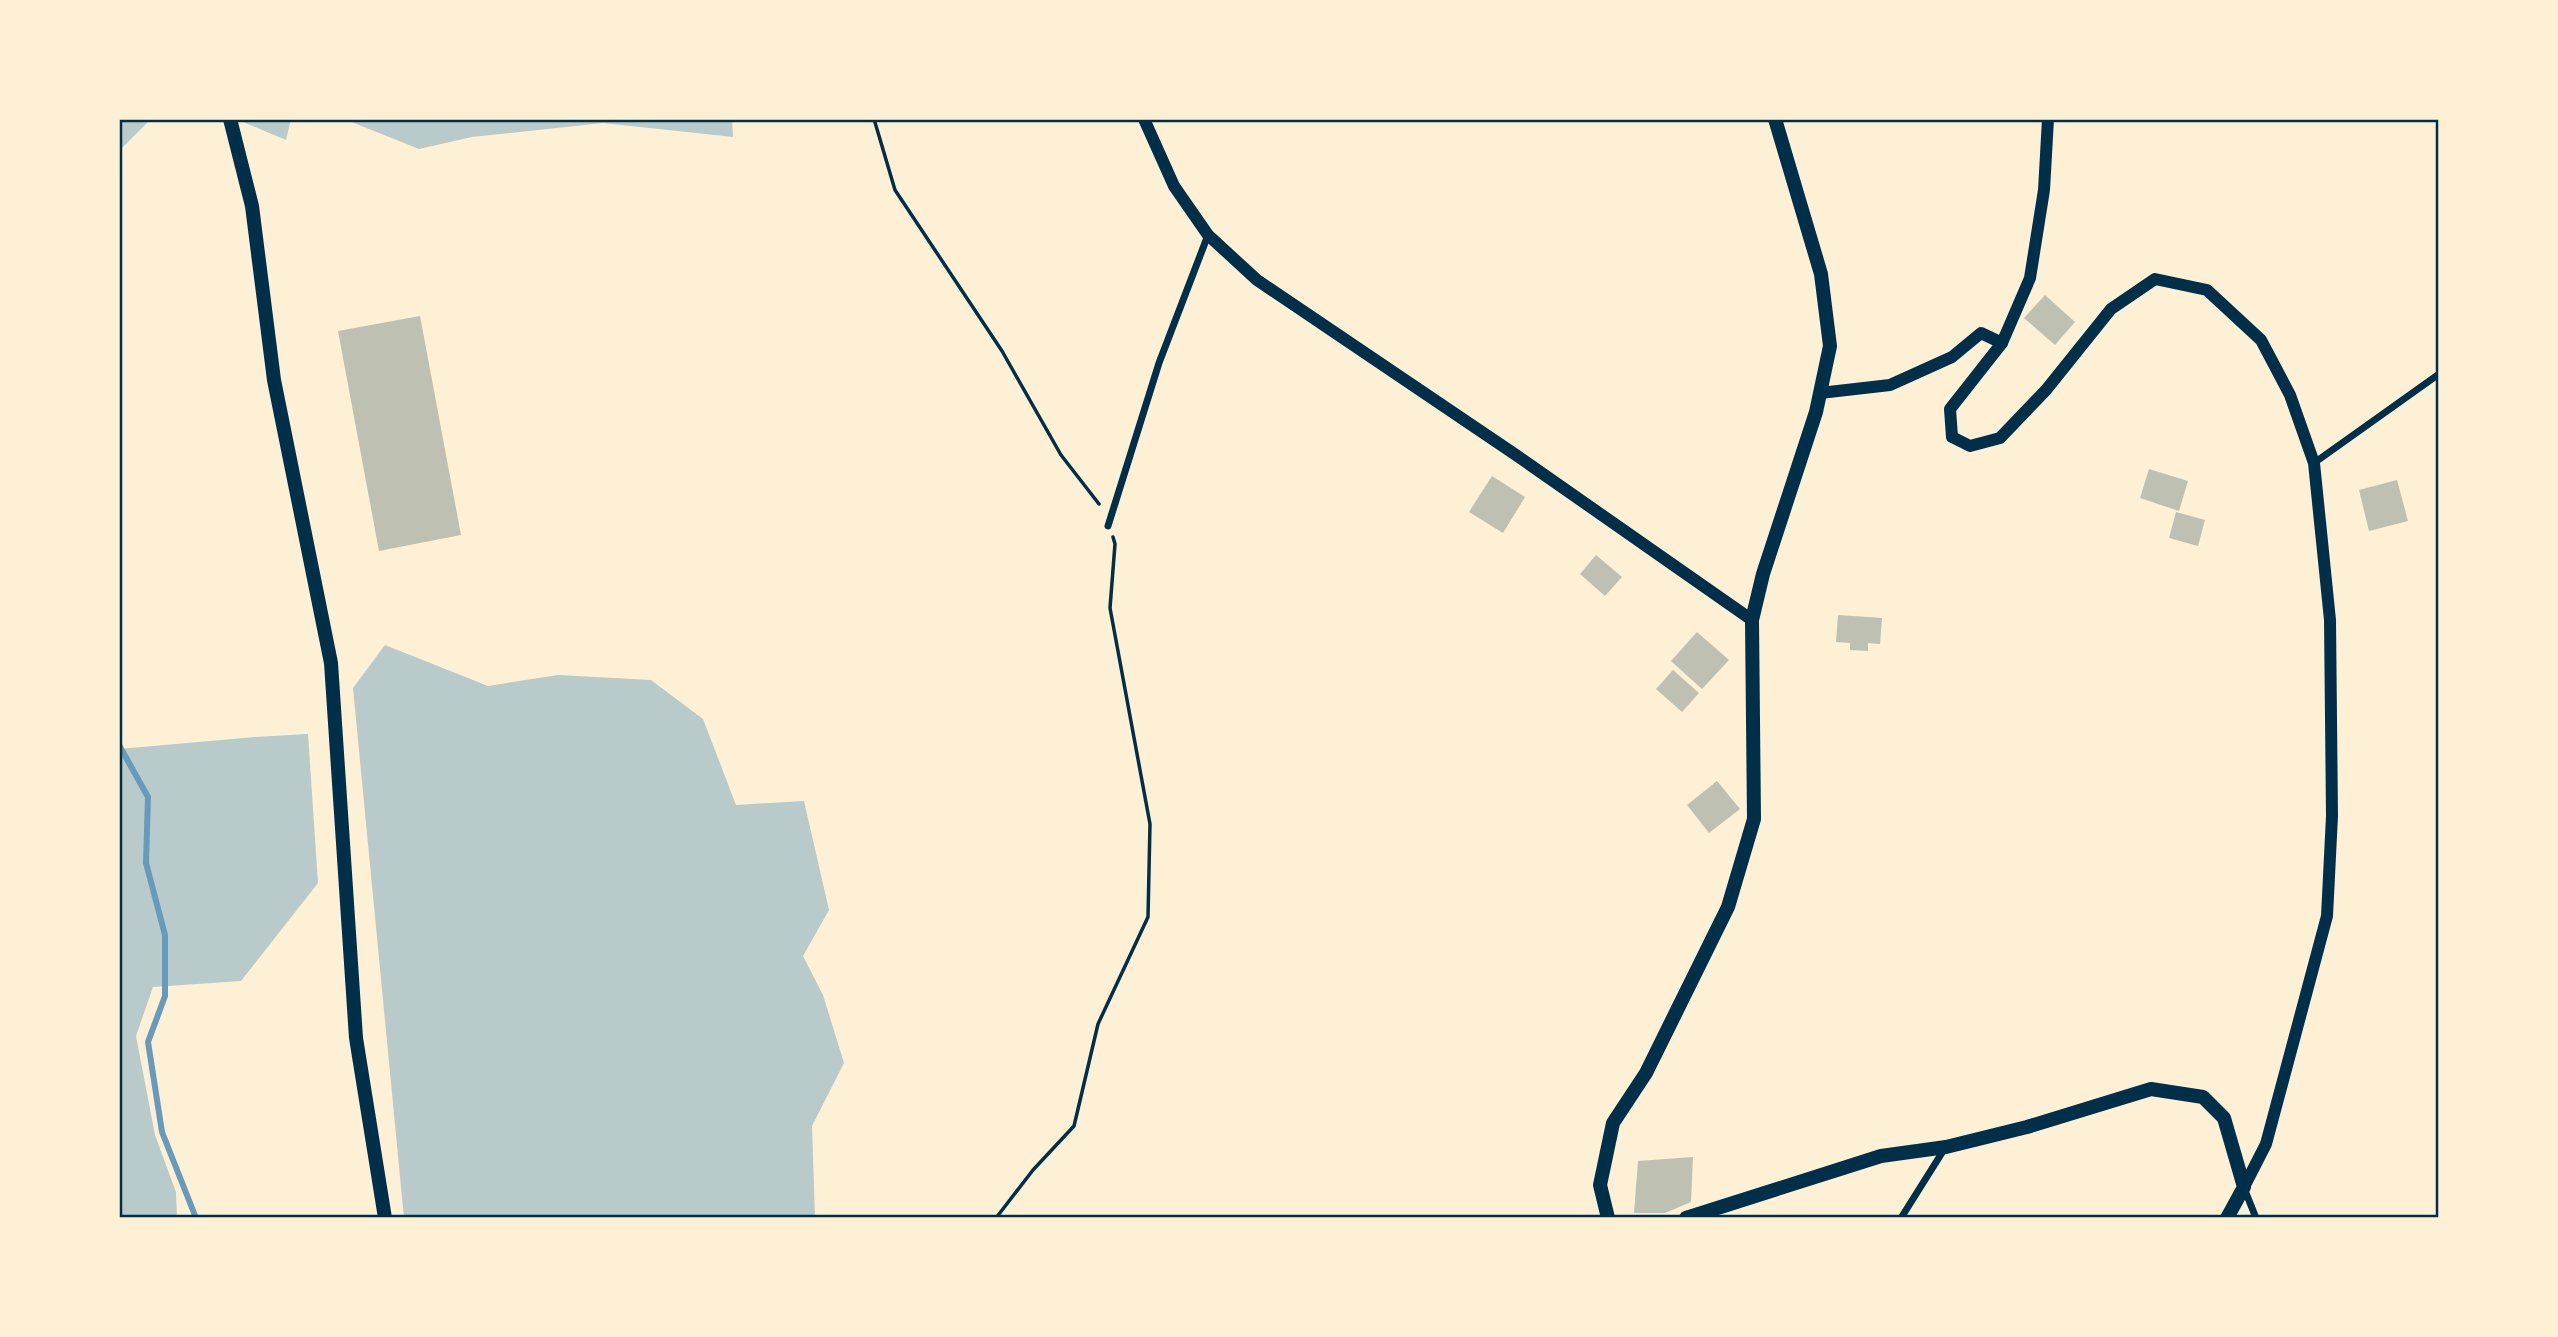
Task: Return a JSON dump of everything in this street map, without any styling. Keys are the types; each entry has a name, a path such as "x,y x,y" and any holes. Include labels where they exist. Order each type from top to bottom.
{"main road":[{"path":"230,119 252,206 274,380 331,663 356,1038 385,1218"},
{"path":"1608,1218 1600,1185 1613,1123 1646,1073 1728,907 1754,819 1752,621 1763,574 1816,412 1830,346 1821,274 1775,119"},
{"path":"1686,1218 1881,1156 1946,1147 2027,1127 2151,1089 2203,1097 2224,1118 2244,1187 2227,1218"}],"street":[{"path":"1144,119 1174,186 1208,236 1257,280 1516,455 1752,621"},
{"path":"2048,119 2044,190 2030,278 2002,343 1950,409 1952,437 1970,446 2000,438 2046,390 2111,309 2155,279 2207,290 2260,340 2290,395 2314,463 2330,620 2332,816 2327,916 2266,1144 2244,1187 2256,1218"},
{"path":"1108,526 1159,363 1208,236"},
{"path":"1820,393 1890,386 1952,357 1981,333 2002,343"},
{"path":"2314,463 2439,374"},
{"path":"1901,1218 1946,1147"}],"path":[{"path":"874,119 895,190 1002,351 1061,455 1098,499 1115,544 1111,608 1150,824 1147,917 1098,1024 1074,1126 1032,1170 996,1218"}],"shaded area":[{"path":"119,119 151,119 119,151"},
{"path":"236,119 291,119 286,140"},
{"path":"344,119 732,119 733,137 603,123 472,137 419,149"},
{"path":"385,645 488,686 558,675 651,680 703,719 736,805 804,801 829,910 803,956 823,995 844,1063 812,1126 815,1218 404,1218 353,688"},
{"path":"308,734 318,883 241,981 153,987 136,1036 155,1135 176,1192 177,1218 119,1218 119,749"}],"building":[{"path":"2045,295 2075,322 2055,345 2024,318"},
{"path":"420,316 461,535 379,551 338,331"},
{"path":"2149,469 2188,481 2179,511 2140,498"},
{"path":"1492,476 1525,497 1503,533 1469,512"},
{"path":"2397,480 2408,521 2369,531 2359,490"},
{"path":"2176,512 2205,520 2198,546 2169,538"},
{"path":"1596,555 1622,577 1605,596 1580,574"},
{"path":"1838,615 1882,618 1880,644 1868,643 1868,651 1850,650 1850,643 1836,642"},
{"path":"1697,632 1729,660 1702,689 1671,661"},
{"path":"1673,670 1699,693 1682,712 1656,689"},
{"path":"1717,781 1740,809 1709,833 1687,805"},
{"path":"1693,1157 1691,1202 1665,1213 1634,1213 1638,1161"}],"waterway":[{"path":"119,745 148,797 146,863 165,935 165,996 148,1042 162,1132 196,1218"}]}
